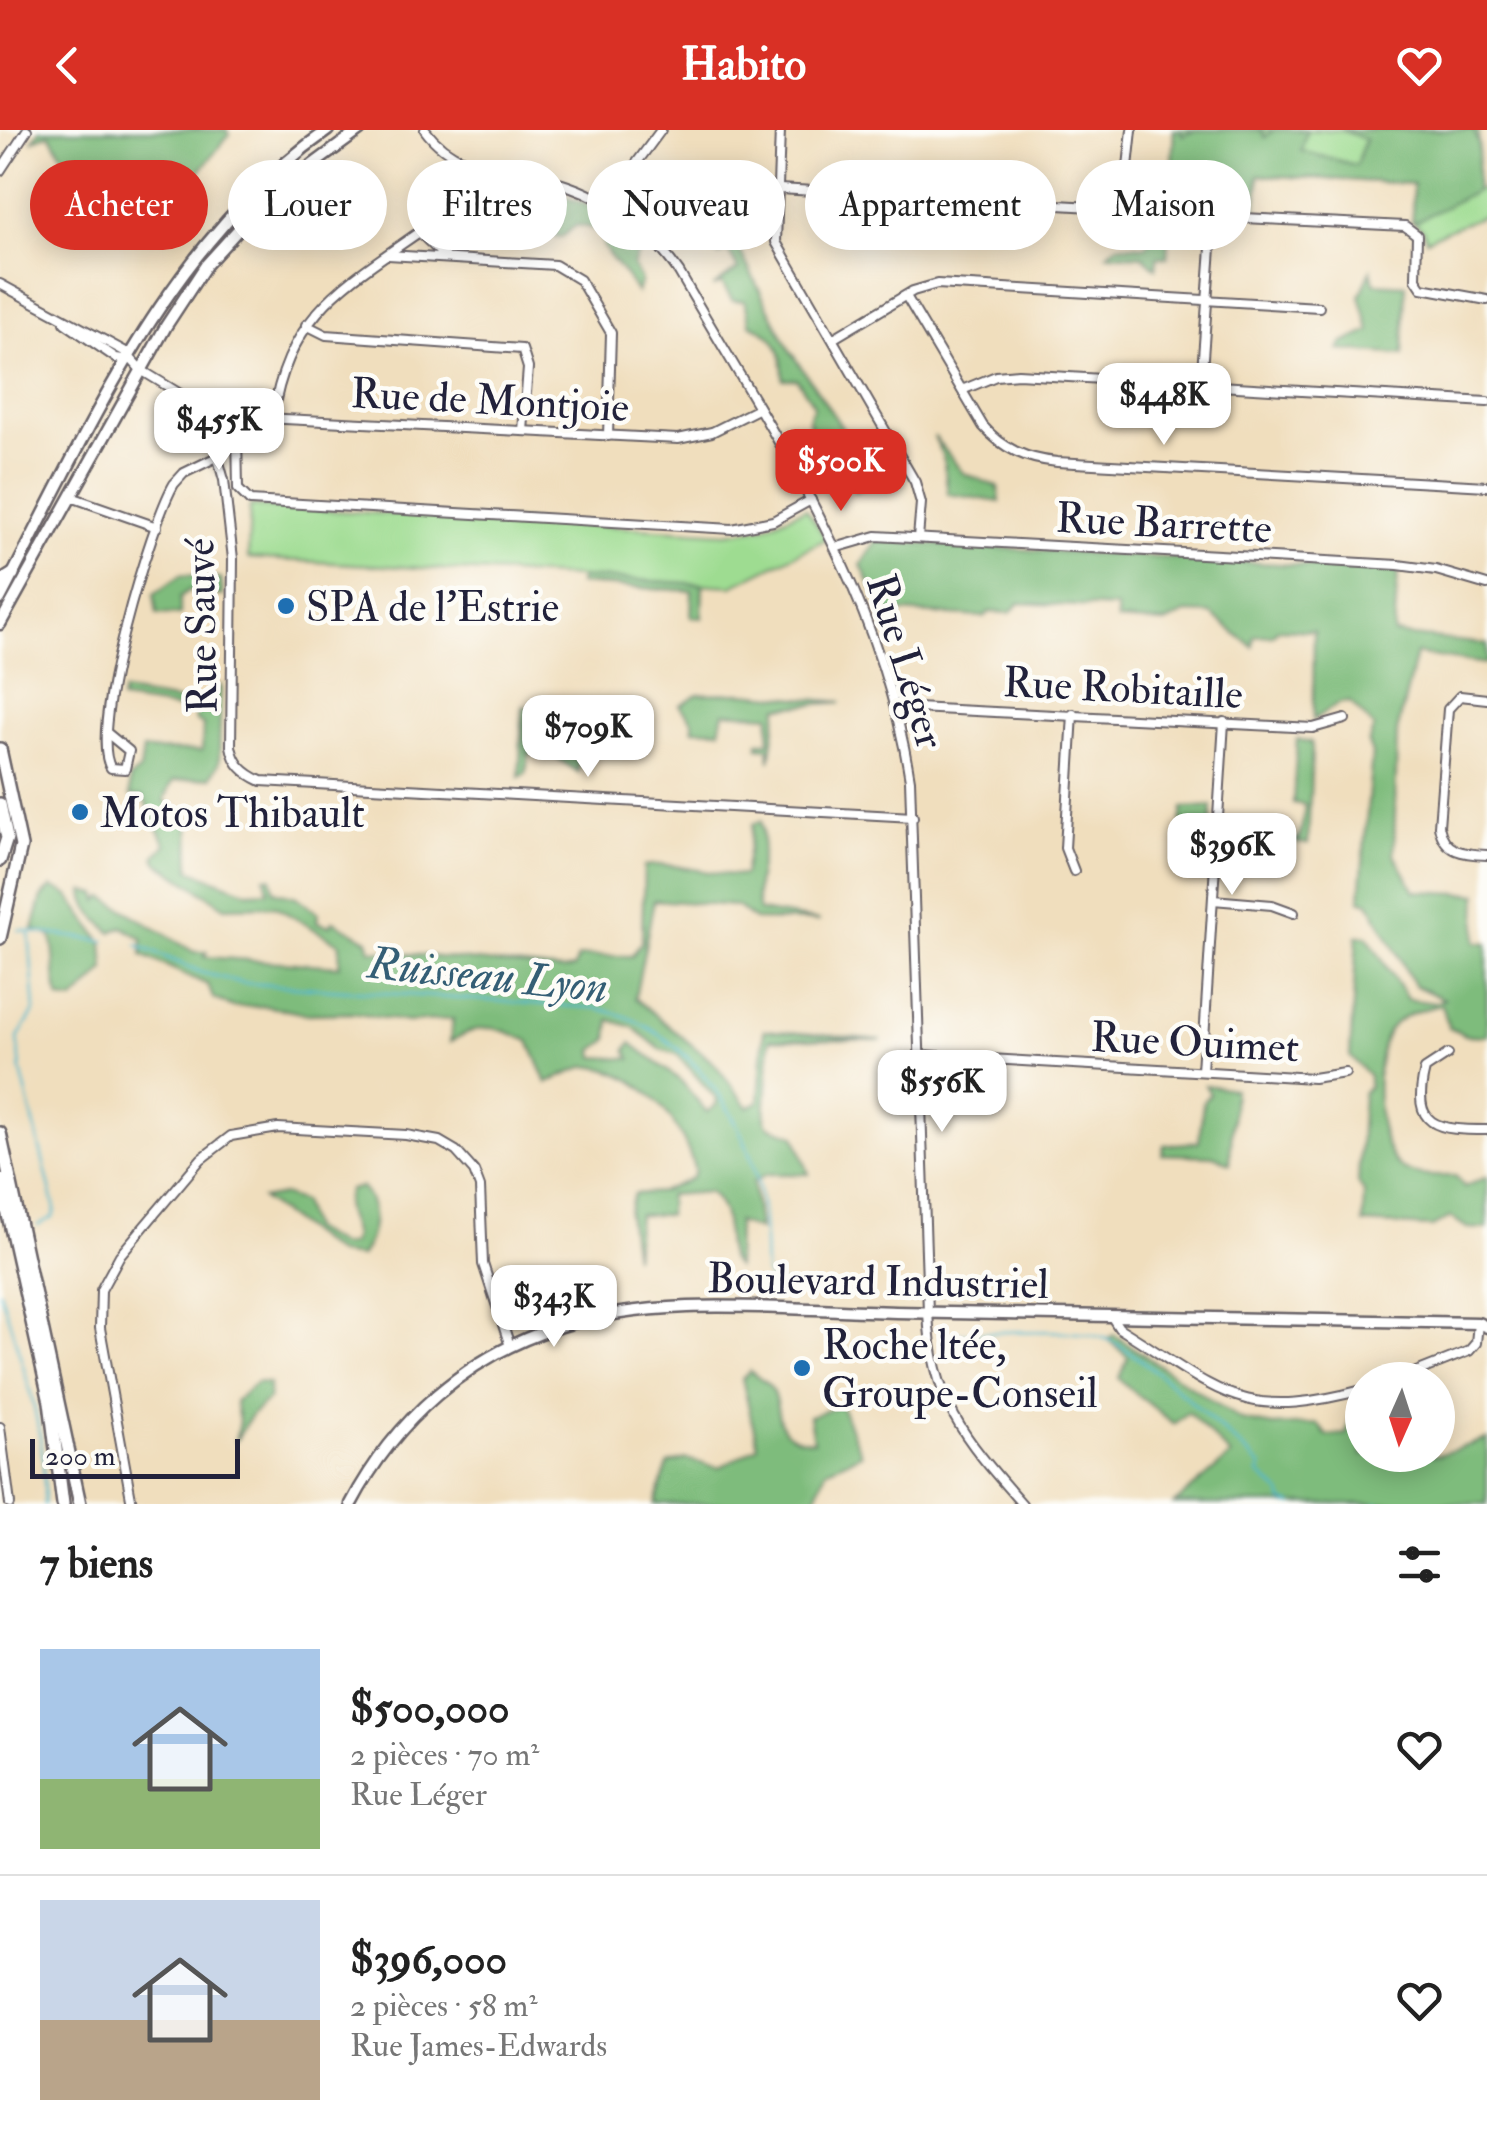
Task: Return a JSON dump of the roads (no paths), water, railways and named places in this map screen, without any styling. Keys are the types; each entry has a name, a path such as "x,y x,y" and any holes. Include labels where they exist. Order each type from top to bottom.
{"highway":[{"path":"0,582 13,574"},
{"path":"0,938 21,846 1,753"},
{"path":"0,804 7,838 0,860"},
{"path":"0,1133 80,1504"},
{"path":"0,1179 50,1402 63,1504"}],"main road":[{"path":"0,599 167,293 224,220 261,182 328,130"},
{"path":"0,624 187,292 231,234 279,188 360,130"},
{"name":"Boulevard Industriel","path":"351,1504 387,1446 419,1410 454,1380 510,1346 588,1319 653,1310 1484,1323"}],"street":[{"path":"0,171 27,130"},
{"name":"Rue Léger","path":"424,130 452,156 462,160"},
{"path":"639,160 661,130"},
{"path":"780,130 780,160"},
{"path":"785,190 1110,208 1124,204 1129,190 1132,130"},
{"path":"1201,385 1213,227 1225,217 1398,225 1415,231 1416,279 1422,288 1487,300"},
{"path":"407,241 326,302 306,325 285,362 274,416 246,416 238,425 239,494 250,501 732,529 773,521 811,500"},
{"path":"432,250 449,259"},
{"name":"Rue Léger","path":"661,250 672,262 838,547 869,620 897,707 913,817 928,1312 934,1371 948,1411 970,1444 1022,1504"},
{"path":"781,250 915,482 921,503 918,538"},
{"path":"388,255 555,265 576,274 612,340 608,436"},
{"name":"Rue Sauvé","path":"0,284 62,321 124,351 129,360 190,404 212,434 219,456 232,559 231,746 237,764 261,781 913,817"},
{"path":"834,338 906,296 928,286 946,284 1320,307"},
{"path":"906,296 989,433 1007,448 1034,459 1487,486"},
{"path":"306,325 326,335 516,346 528,360 523,431"},
{"path":"962,390 996,376 1018,374 1487,402"},
{"name":"Rue de Montjoie","path":"274,416 690,438 758,409"},
{"path":"107,732 129,751 125,768 108,765 107,732 123,633 157,528 179,477 219,456"},
{"path":"71,498 157,528"},
{"name":"Rue Barrette","path":"838,547 867,536 918,538 1398,566 1436,570 1487,584"},
{"path":"1487,699 1460,696 1448,708 1439,826 1444,840 1455,851 1487,855"},
{"name":"Rue Robitaille","path":"897,707 1313,728 1345,719"},
{"path":"1073,714 1065,848 1074,871"},
{"path":"1202,1072 1224,722"},
{"path":"1213,900 1272,905 1294,913"},
{"path":"1448,1054 1425,1069 1421,1106 1426,1116 1442,1128 1487,1130"},
{"name":"Rue Ouimet","path":"921,1055 1319,1078 1345,1074"},
{"path":"132,1504 100,1328 101,1290 120,1255 201,1159 231,1136 278,1128 406,1135 439,1141 456,1151 474,1171 480,1187 483,1264 510,1346"},
{"path":"1112,1317 1119,1328 1197,1379 1242,1401 1300,1405 1345,1394"},
{"path":"1441,1362 1469,1351 1484,1323"},
{"path":"0,1428 10,1504"}],"waterway":[{"name":"Ruisseau Lyon","path":"19,930 105,941"},
{"path":"29,932 35,1010 18,1038 21,1071 55,1209 53,1217 38,1225"},
{"name":"Ruisseau Lyon","path":"137,945 203,973 243,983 595,1008 650,1029 697,1067 733,1117 758,1184 765,1273 770,1281 787,1284"},
{"path":"0,1291 37,1423 44,1504"},
{"path":"950,1334 1051,1331 1106,1339 1142,1361 1186,1397 1262,1467 1259,1474 1281,1493 1283,1501 1292,1504"}],"place":[{"name":"SPA de l'Estrie","path":"286,606"},
{"name":"Motos Thibault","path":"80,812"},
{"name":"Roche ltée, Groupe-Conseil","path":"802,1368"}]}
